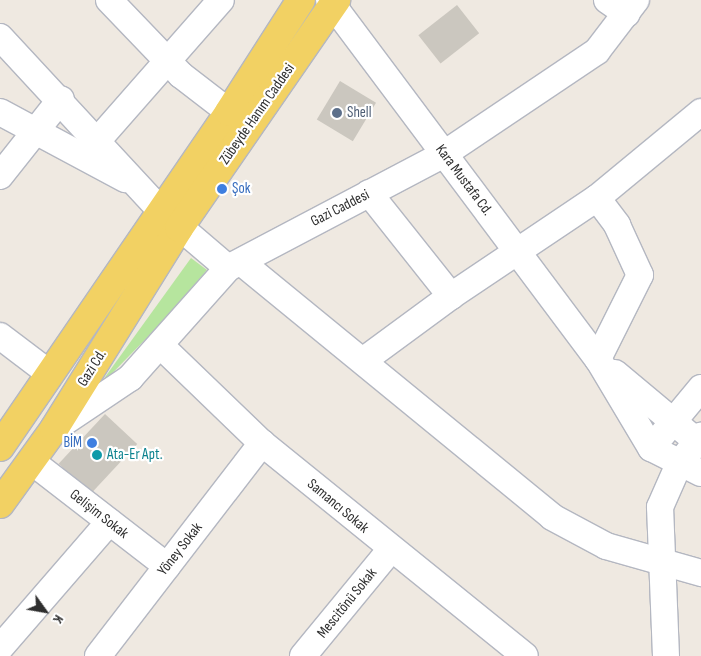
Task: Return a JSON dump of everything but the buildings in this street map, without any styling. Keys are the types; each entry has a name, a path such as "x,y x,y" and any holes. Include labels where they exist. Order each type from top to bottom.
{"main road":[{"path":"170,220 229,112 301,0"},
{"name":"Zübeyde Hanım Caddesi","path":"170,220 332,2"},
{"name":"Gazi Cd.","path":"0,447 50,374 170,220"},
{"name":"Gazi Cd.","path":"0,504 54,429 170,220"}],"street":[{"path":"109,0 181,75 229,112"},
{"path":"98,140 221,0"},
{"name":"Kara Mustafa Cd.","path":"332,2 598,359"},
{"name":"Gazi Caddesi","path":"54,429 130,378 234,265 444,154 597,51 624,5"},
{"path":"0,36 61,99 170,220 364,360 552,517 606,546 701,573"},
{"path":"0,176 61,99"},
{"path":"0,112 34,133 138,186"},
{"path":"364,360 517,250 597,198 701,112"},
{"path":"369,193 451,296"},
{"path":"597,198 617,225 640,274 598,359"},
{"path":"0,336 50,374"},
{"name":"Samancı Sokak","path":"160,345 262,443 390,550 498,632 525,656"},
{"path":"598,359 672,422 700,441 690,468 660,507 666,656"},
{"path":"598,359 651,448 690,468"},
{"path":"651,448 701,388"},
{"name":"Yöney Sokak","path":"98,656 262,443"},
{"name":"Gelişim Sokak","path":"31,461 167,566"},
{"path":"0,648 109,522"},
{"name":"Mescitönü Sokak","path":"303,656 390,550"}],"green space":[{"path":"191,258 207,270 167,317 95,391"}],"place":[{"name":"Shell","path":"337,113"},
{"name":"Şok","path":"222,189"},
{"name":"BİM","path":"92,443"},
{"name":"Ata-Er Apt.","path":"97,455"}]}
